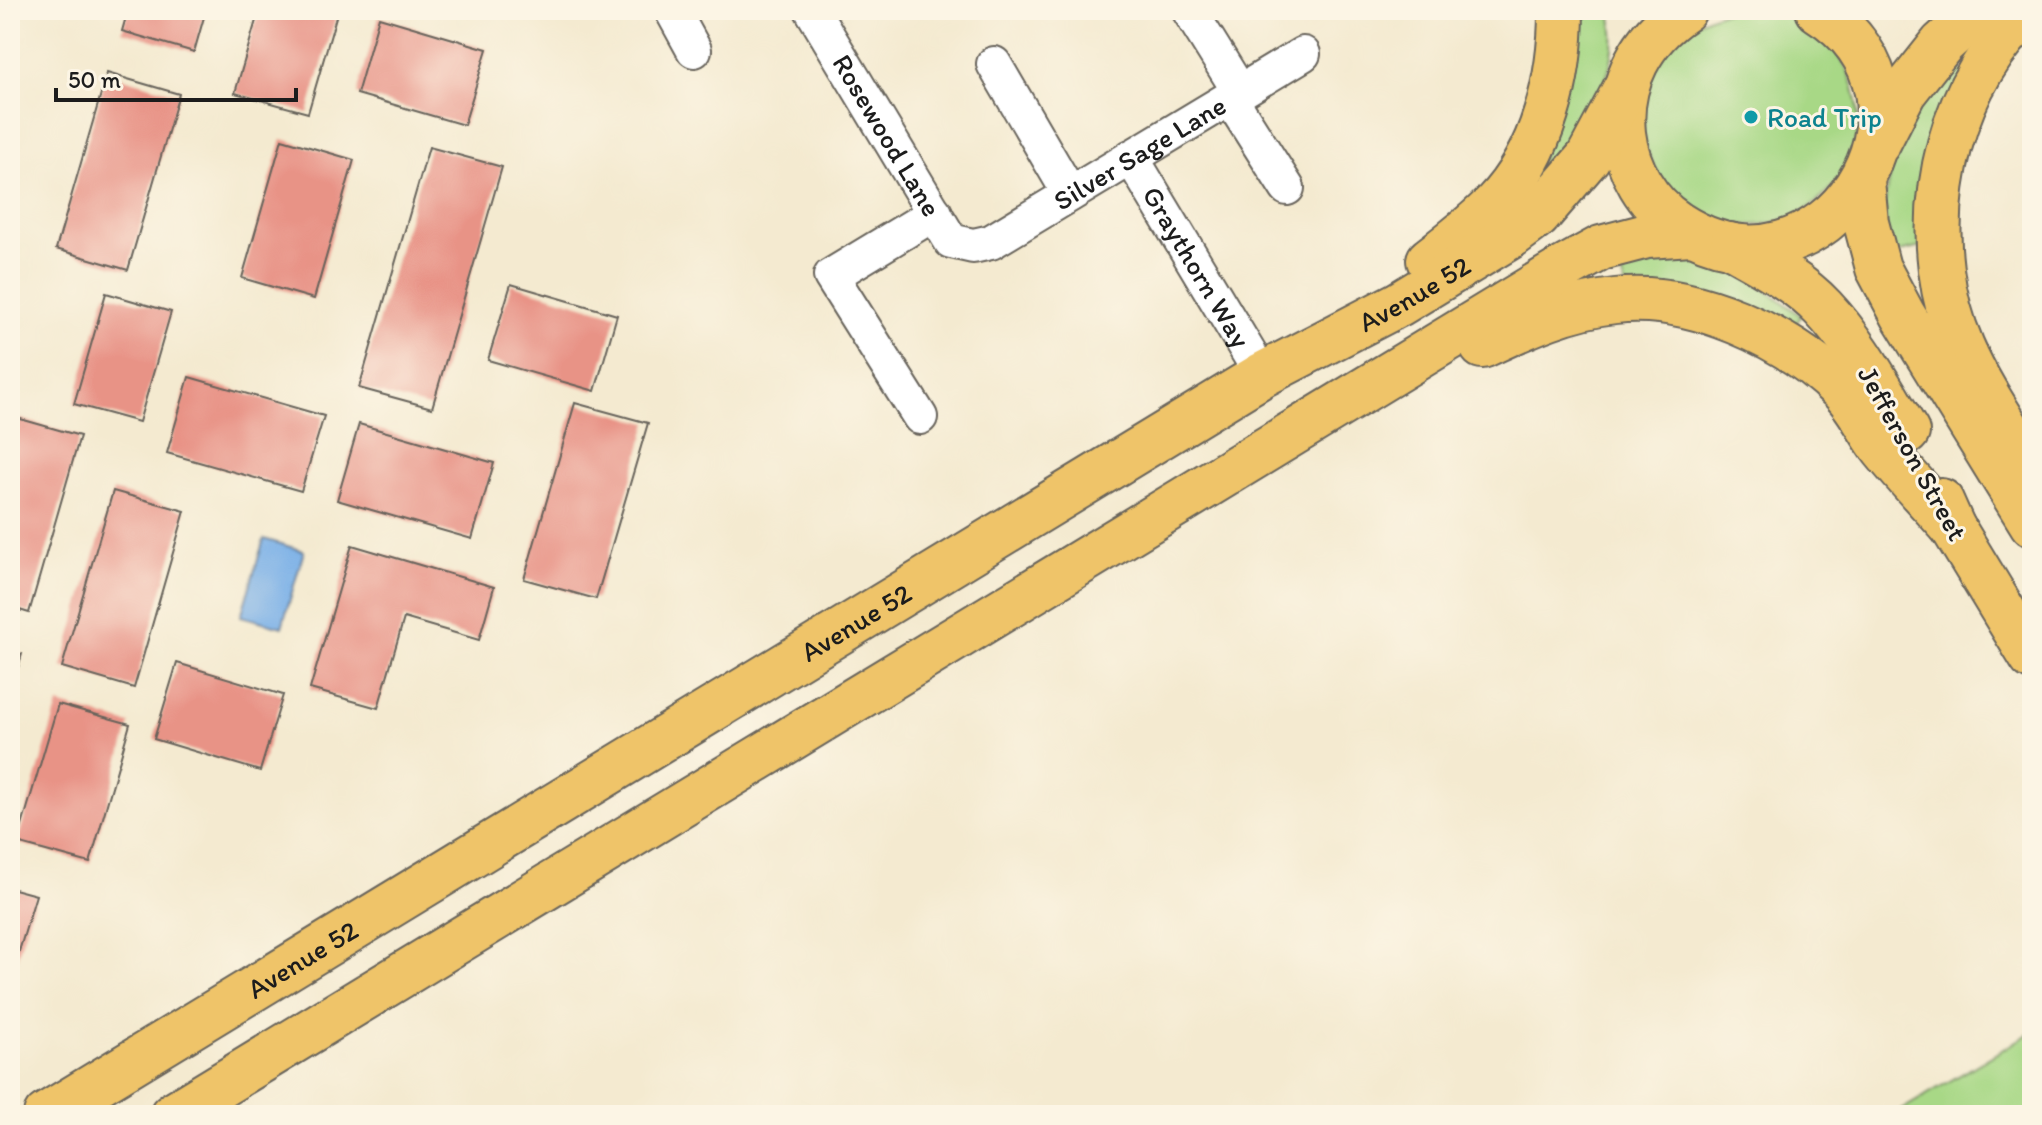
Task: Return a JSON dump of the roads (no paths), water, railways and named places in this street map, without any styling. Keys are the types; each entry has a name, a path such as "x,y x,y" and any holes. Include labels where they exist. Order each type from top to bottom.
{"main road":[{"path":"1262,375 1427,261 1496,203 1524,165 1543,123 1555,79 1561,10"},
{"path":"1629,10 1632,72"},
{"name":"Avenue 52","path":"46,1115 1262,375 1399,304 1511,236 1538,216 1588,158 1632,72 1663,25 1684,10"},
{"path":"1818,10 1845,32 1861,52 1877,99 1878,124 1868,165 1866,223 1878,268 1903,315 2032,524"},
{"path":"1868,165 1904,92 1942,44 1980,10"},
{"path":"2031,10 2005,36 1960,115 1939,208 1938,254 1951,318 1962,347 2032,468"},
{"name":"Jefferson Street","path":"1632,72 1621,117 1633,173 1648,197 1668,217 1780,273 1822,306 1852,343 1909,434 1953,528 2032,658"},
{"name":"Avenue 52","path":"172,1115 1297,429 1601,248 1647,236 1710,239 1760,246 1791,239 1819,226 1843,206 1868,165"},
{"path":"1297,429 1538,320 1577,308 1617,301 1662,302 1707,311 1750,327 1791,350 1827,377 1855,404 1883,448 1953,528"},
{"path":"629,835 685,770 819,690 838,674 840,659 831,638"},
{"path":"103,1115 169,1075 250,992"}],"street":[{"path":"672,10 694,50"},
{"name":"Rosewood Lane","path":"812,10 951,241 973,246"},
{"path":"1189,10 1287,188"},
{"name":"Silver Sage Lane","path":"973,246 991,242 1303,54"},
{"path":"994,64 1070,194"},
{"name":"Graythorn Way","path":"1131,157 1262,375"},
{"path":"920,417 831,276 935,213"}],"water":[{"path":"264,539 304,551 282,627 241,616"}],"place":[{"name":"Road Trip","path":"1751,117"}]}
